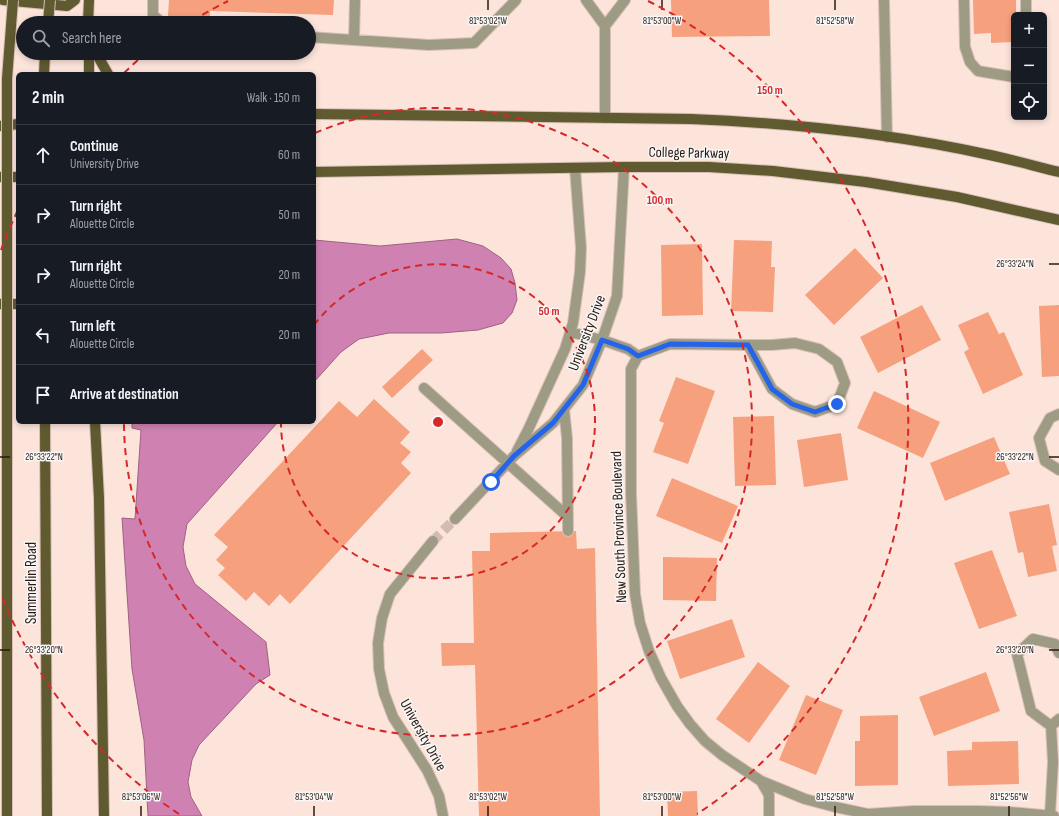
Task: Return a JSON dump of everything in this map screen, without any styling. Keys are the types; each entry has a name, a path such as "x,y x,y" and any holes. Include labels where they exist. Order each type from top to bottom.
{"main road":[{"path":"3,0 67,6 75,0"},
{"name":"Summerlin Road","path":"7,816 7,79 13,0"},
{"path":"49,16 50,0"},
{"path":"88,16 89,0"},
{"path":"44,72 45,60"},
{"path":"89,60 89,72"},
{"path":"100,60 107,72"},
{"path":"316,114 691,119 753,122 887,137 985,154 1059,172"},
{"path":"0,126 16,124"},
{"name":"College Parkway","path":"316,172 624,167 725,168 773,171 866,182 957,197 1059,220"},
{"path":"0,177 16,177"},
{"path":"0,304 16,304"},
{"name":"Summerlin Road","path":"45,424 46,816"},
{"path":"95,424 99,506 104,816"}],"street":[{"path":"154,0 154,16"},
{"path":"354,40 355,0"},
{"path":"316,37 429,45 474,43 516,0"},
{"path":"586,0 605,26"},
{"path":"604,118 605,26 624,0"},
{"path":"884,0 887,137"},
{"path":"964,0 965,47 970,62 978,71 1011,76"},
{"path":"1026,0 1026,12"},
{"name":"University Drive","path":"455,519 511,459 553,423 583,385 602,340 617,296 624,167"},
{"name":"University Drive","path":"511,459 528,430 562,356 573,323 578,296 581,254 575,168"},
{"path":"570,332 602,340 628,349 638,356 670,344 772,345 795,343 819,349 837,362 845,384 837,404 815,412 792,404 772,389 748,345"},
{"name":"New South Province Boulevard","path":"638,356 631,369 631,485 635,594 640,623 649,651 661,678 677,706 705,741 722,755 761,781 805,799 864,815 914,811 1052,816"},
{"path":"424,388 511,459 568,516"},
{"path":"564,409 567,438 568,531"},
{"path":"1059,414 1050,418 1039,438 1045,461 1059,470"},
{"name":"University Drive","path":"433,541 390,594 381,624 378,643 379,669 384,693 393,717 427,770 439,796 443,816"},
{"path":"1052,816 1053,762 1051,726 1031,711 1017,654 1033,640 1055,644 1059,653"},
{"path":"1051,726 1059,719"},
{"path":"761,781 769,795 768,816"}],"shaded area":[{"path":"457,239 483,246 501,258 511,269 515,283 517,300 512,313 503,323 478,330 441,333 389,333 359,339 341,352 316,380 316,240 380,246"},
{"path":"132,424 276,424 187,524 183,547 186,566 195,584 266,642 270,675 256,684 199,745 192,760 188,782 191,797 202,816 148,816 144,740 132,669 122,518 135,519 141,430 132,428"}],"building":[{"path":"169,0 334,0 333,15 210,11 210,16 168,16"},
{"path":"671,0 769,0 770,36 672,37"},
{"path":"973,0 1016,0 1016,12 1011,12 1011,42 991,43 991,33 974,34"},
{"path":"734,240 772,241 771,267 775,267 773,312 731,311"},
{"path":"702,244 703,315 662,316 661,245"},
{"path":"855,248 883,278 834,325 805,295"},
{"path":"922,305 941,340 878,373 860,337"},
{"path":"1059,305 1059,376 1042,377 1039,306"},
{"path":"988,312 999,334 1004,332 1023,375 983,394 964,352 969,349 958,325"},
{"path":"422,349 433,360 392,398 382,387"},
{"path":"676,377 715,391 688,464 653,452 664,423 659,421"},
{"path":"874,391 940,422 923,458 857,428"},
{"path":"374,399 410,432 400,443 411,452 401,463 411,473 290,604 280,594 269,606 254,592 246,601 218,575 225,568 216,560 228,547 214,535 339,401 357,417"},
{"path":"774,416 776,485 735,486 733,417"},
{"path":"841,433 848,480 804,487 797,440"},
{"path":"994,437 1010,474 945,501 930,463"},
{"path":"672,478 738,506 722,543 656,516"},
{"path":"1049,504 1057,545 1052,546 1057,571 1028,577 1023,552 1018,553 1009,512"},
{"path":"576,531 577,549 595,548 600,816 479,816 475,665 442,666 441,643 474,643 472,551 490,551 490,533"},
{"path":"992,550 1017,616 979,629 954,563"},
{"path":"663,557 717,558 716,601 663,600"},
{"path":"732,619 745,657 680,679 667,641"},
{"path":"758,662 790,686 749,743 716,719"},
{"path":"986,672 1000,711 934,736 919,697"},
{"path":"806,695 843,710 816,775 779,760"},
{"path":"898,715 898,785 855,786 855,741 860,741 860,716"},
{"path":"1018,741 1019,784 948,786 947,751 972,750 972,742"},
{"path":"697,791 698,816 668,816 667,792"}],"tunnel":[{"path":"433,541 455,519"}],"route":[{"path":"491,482 514,456 553,423 583,385 602,340 628,349 638,356 670,344 748,345 772,389 792,404 815,412 837,404"}]}
